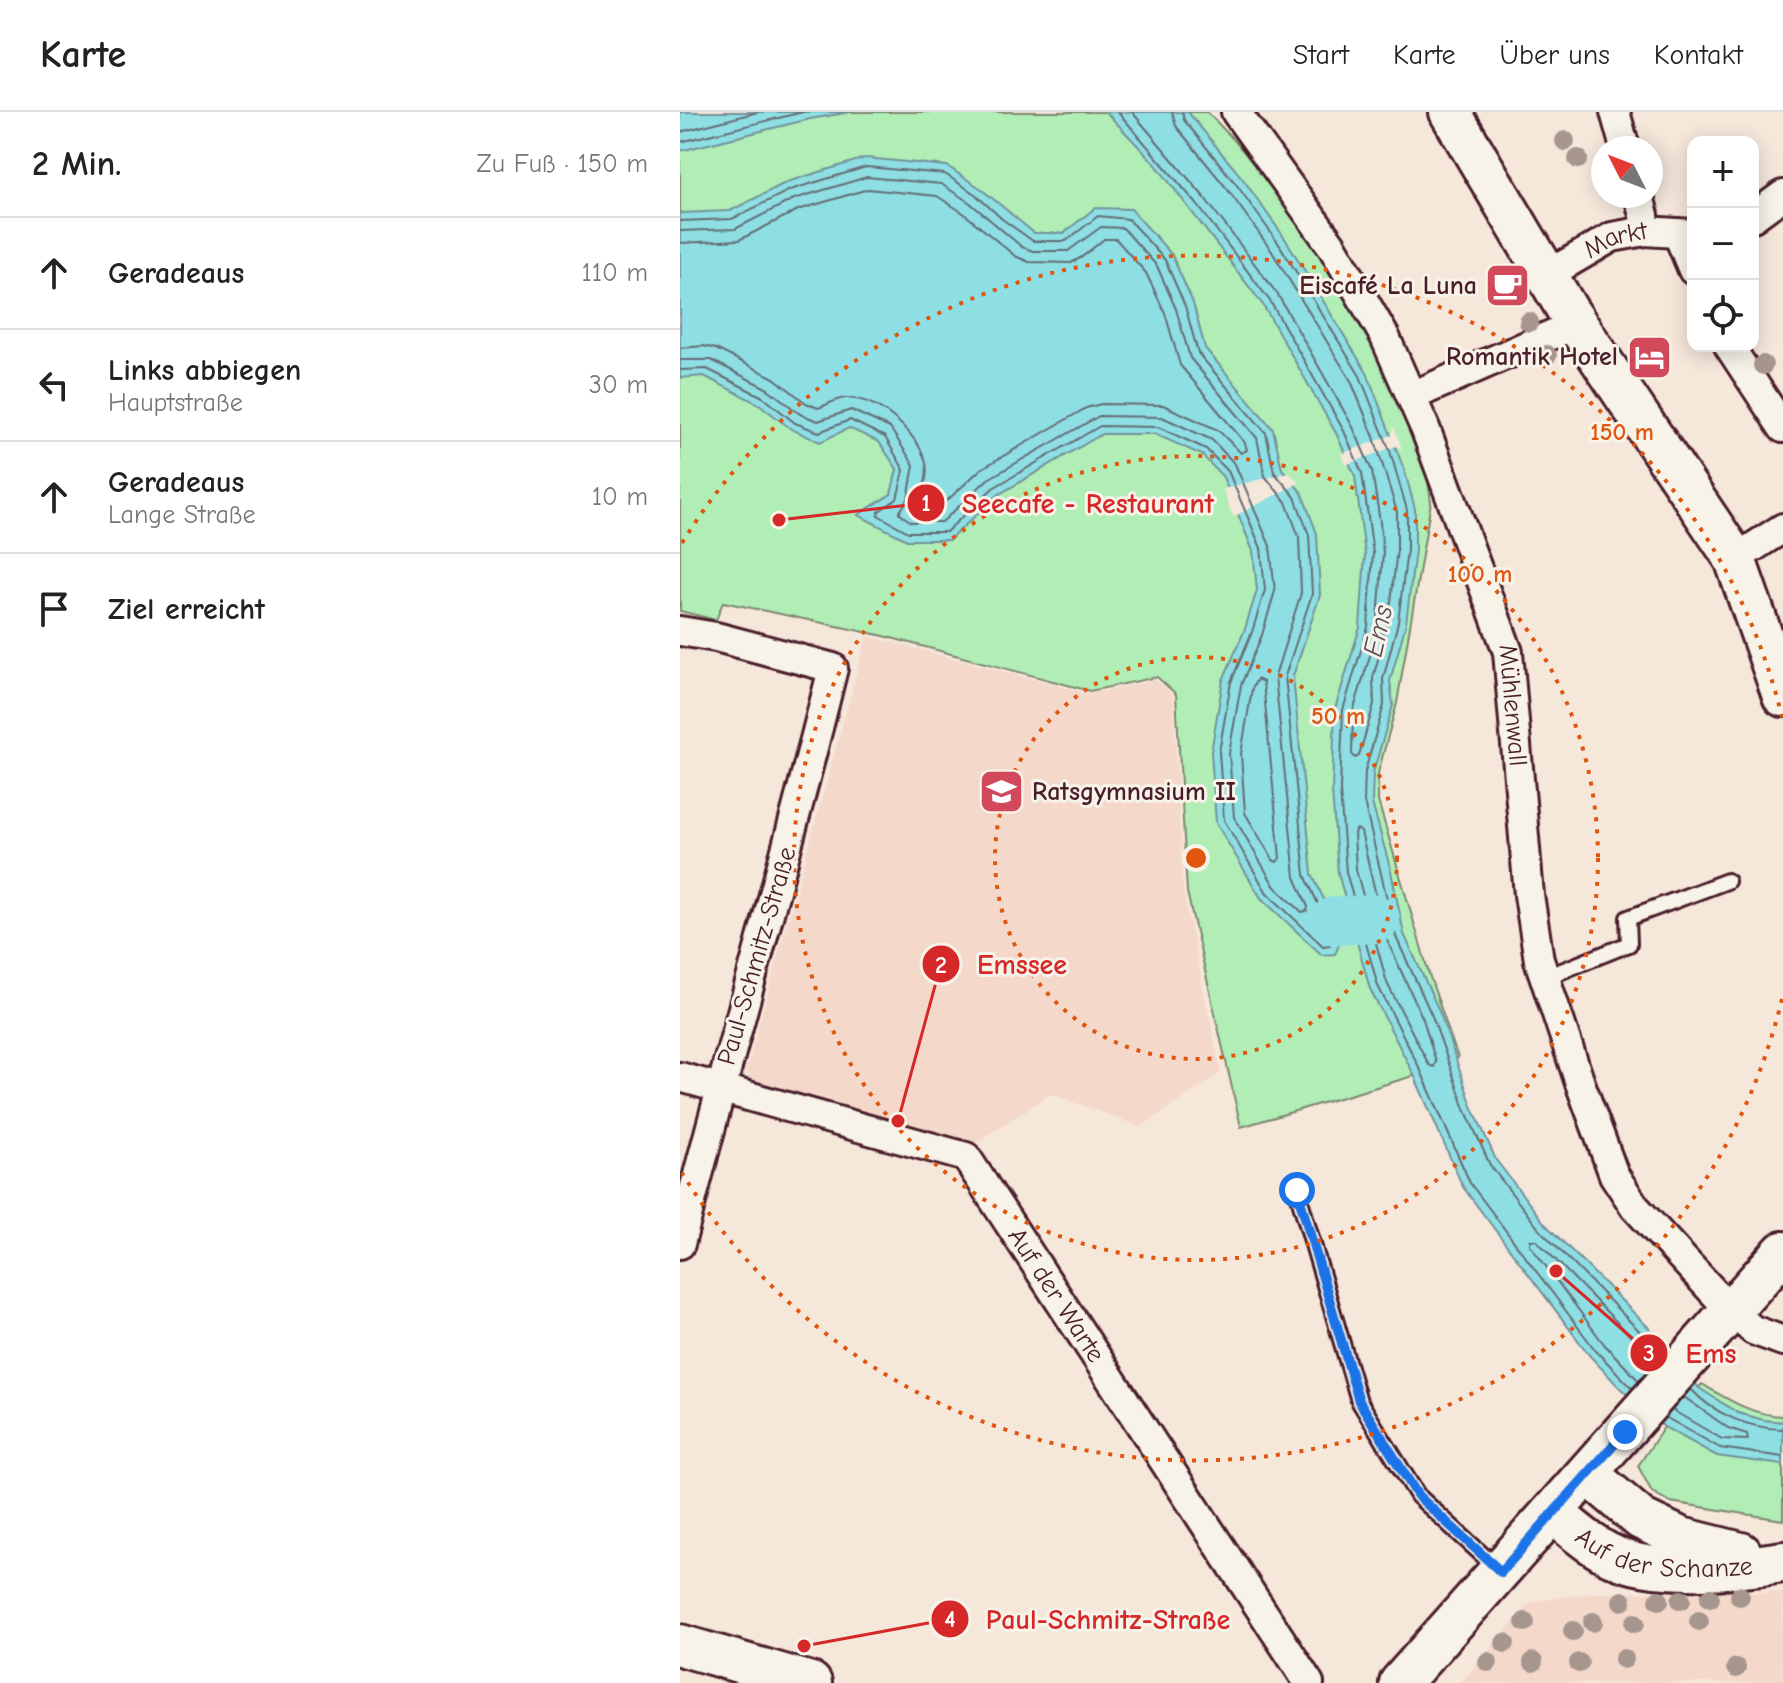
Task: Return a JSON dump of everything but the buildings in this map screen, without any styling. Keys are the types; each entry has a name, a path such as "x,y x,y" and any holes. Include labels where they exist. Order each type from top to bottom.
{"street":[{"name":"Mühlenwall","path":"1236,112 1332,246 1385,337 1412,396 1508,652 1531,908 1544,978 1614,1175 1635,1207 1731,1311 1753,1330 1783,1341"},
{"path":"1450,112 1576,324 1743,554 1783,696"},
{"path":"1615,112 1622,136"},
{"path":"1759,213 1783,195"},
{"path":"1642,208 1645,231"},
{"name":"Markt","path":"1547,275 1612,237 1645,231 1686,234"},
{"path":"1412,396 1576,324"},
{"path":"1733,352 1783,428"},
{"path":"1743,554 1783,528"},
{"name":"Paul-Schmitz-Straße","path":"680,631 716,637 833,668 772,907 720,1088 680,1244"},
{"name":"Auf der Warte","path":"680,1077 966,1157 1309,1683"},
{"path":"1400,1683 1783,1252"},
{"name":"Auf der Schanze","path":"1588,1474 1641,1519 1681,1538 1783,1561"},
{"name":"Auf der Schanze","path":"1553,1513 1600,1550 1616,1558 1659,1567 1736,1569 1783,1561"},
{"path":"680,1645 811,1683"}],"lane":[{"path":"1544,978 1629,944 1628,918 1727,881"},
{"path":"1297,1190 1359,1401 1418,1496 1501,1572"}],"shaded area":[{"name":"Ratsgymnasium II","path":"867,636 1090,694 1156,680 1173,694 1183,890 1221,1073 1141,1127 1051,1094 975,1143 751,1079 746,1071"},
{"path":"1783,1592 1783,1683 1460,1683 1531,1602 1588,1593"}],"green space":[{"path":"680,112 1207,112 1234,140 1306,228 1367,319 1423,446 1431,502 1397,703 1378,773 1378,801 1430,977 1458,1058 1410,1077 1241,1127 1187,892 1176,694 1157,677 1090,691 884,636 723,602 716,620 680,611"},
{"path":"1702,1384 1751,1410 1783,1416 1783,1520 1670,1502 1652,1492 1638,1466 1664,1427"}],"water":[{"path":"680,112 851,112 680,151"},
{"path":"1106,112 1188,112 1243,179 1286,240 1367,373 1405,472 1415,509 1415,550 1406,623 1390,681 1393,705 1373,773 1372,803 1404,934 1440,1013 1472,1106 1496,1160 1545,1224 1663,1342 1699,1388 1738,1413 1783,1422 1783,1465 1717,1456 1664,1427 1590,1356 1463,1187 1414,1075 1370,989 1338,873 1332,791 1335,709 1360,627 1365,554 1355,476 1337,435 1263,305 1156,165"},
{"path":"865,158 947,166 980,188 1034,233 1064,233 1095,208 1131,209 1172,255 1193,303 1205,348 1273,429 1282,469 1302,493 1317,534 1320,595 1293,676 1312,874 1334,921 1340,943 1335,954 1322,955 1261,898 1216,823 1211,752 1223,680 1245,629 1257,590 1253,551 1223,477 1202,455 1155,434 1102,434 998,495 949,540 907,540 858,515 891,494 897,469 879,442 849,428 820,442 791,429 759,404 704,376 680,378 680,213 730,211 787,182"}],"pier":[{"path":"1394,427 1402,450 1396,446 1345,465 1341,454 1392,435"},
{"path":"1289,472 1299,483 1233,517 1223,489"}],"waterway":[{"path":"1334,921 1376,919"}],"place":[{"name":"Eiscafé La Luna","path":"1508,286"},
{"name":"Romantik Hotel","path":"1649,357"},
{"name":"Seecafe - Restaurant","path":"779,520"},
{"name":"Ratsgymnasium II","path":"1001,792"},
{"name":"Emssee","path":"898,1121"},
{"name":"Ems","path":"1556,1271"},
{"name":"Paul-Schmitz-Straße","path":"804,1646"}],"route":[{"path":"1297,1190 1359,1401 1418,1496 1501,1572 1625,1432"}]}
